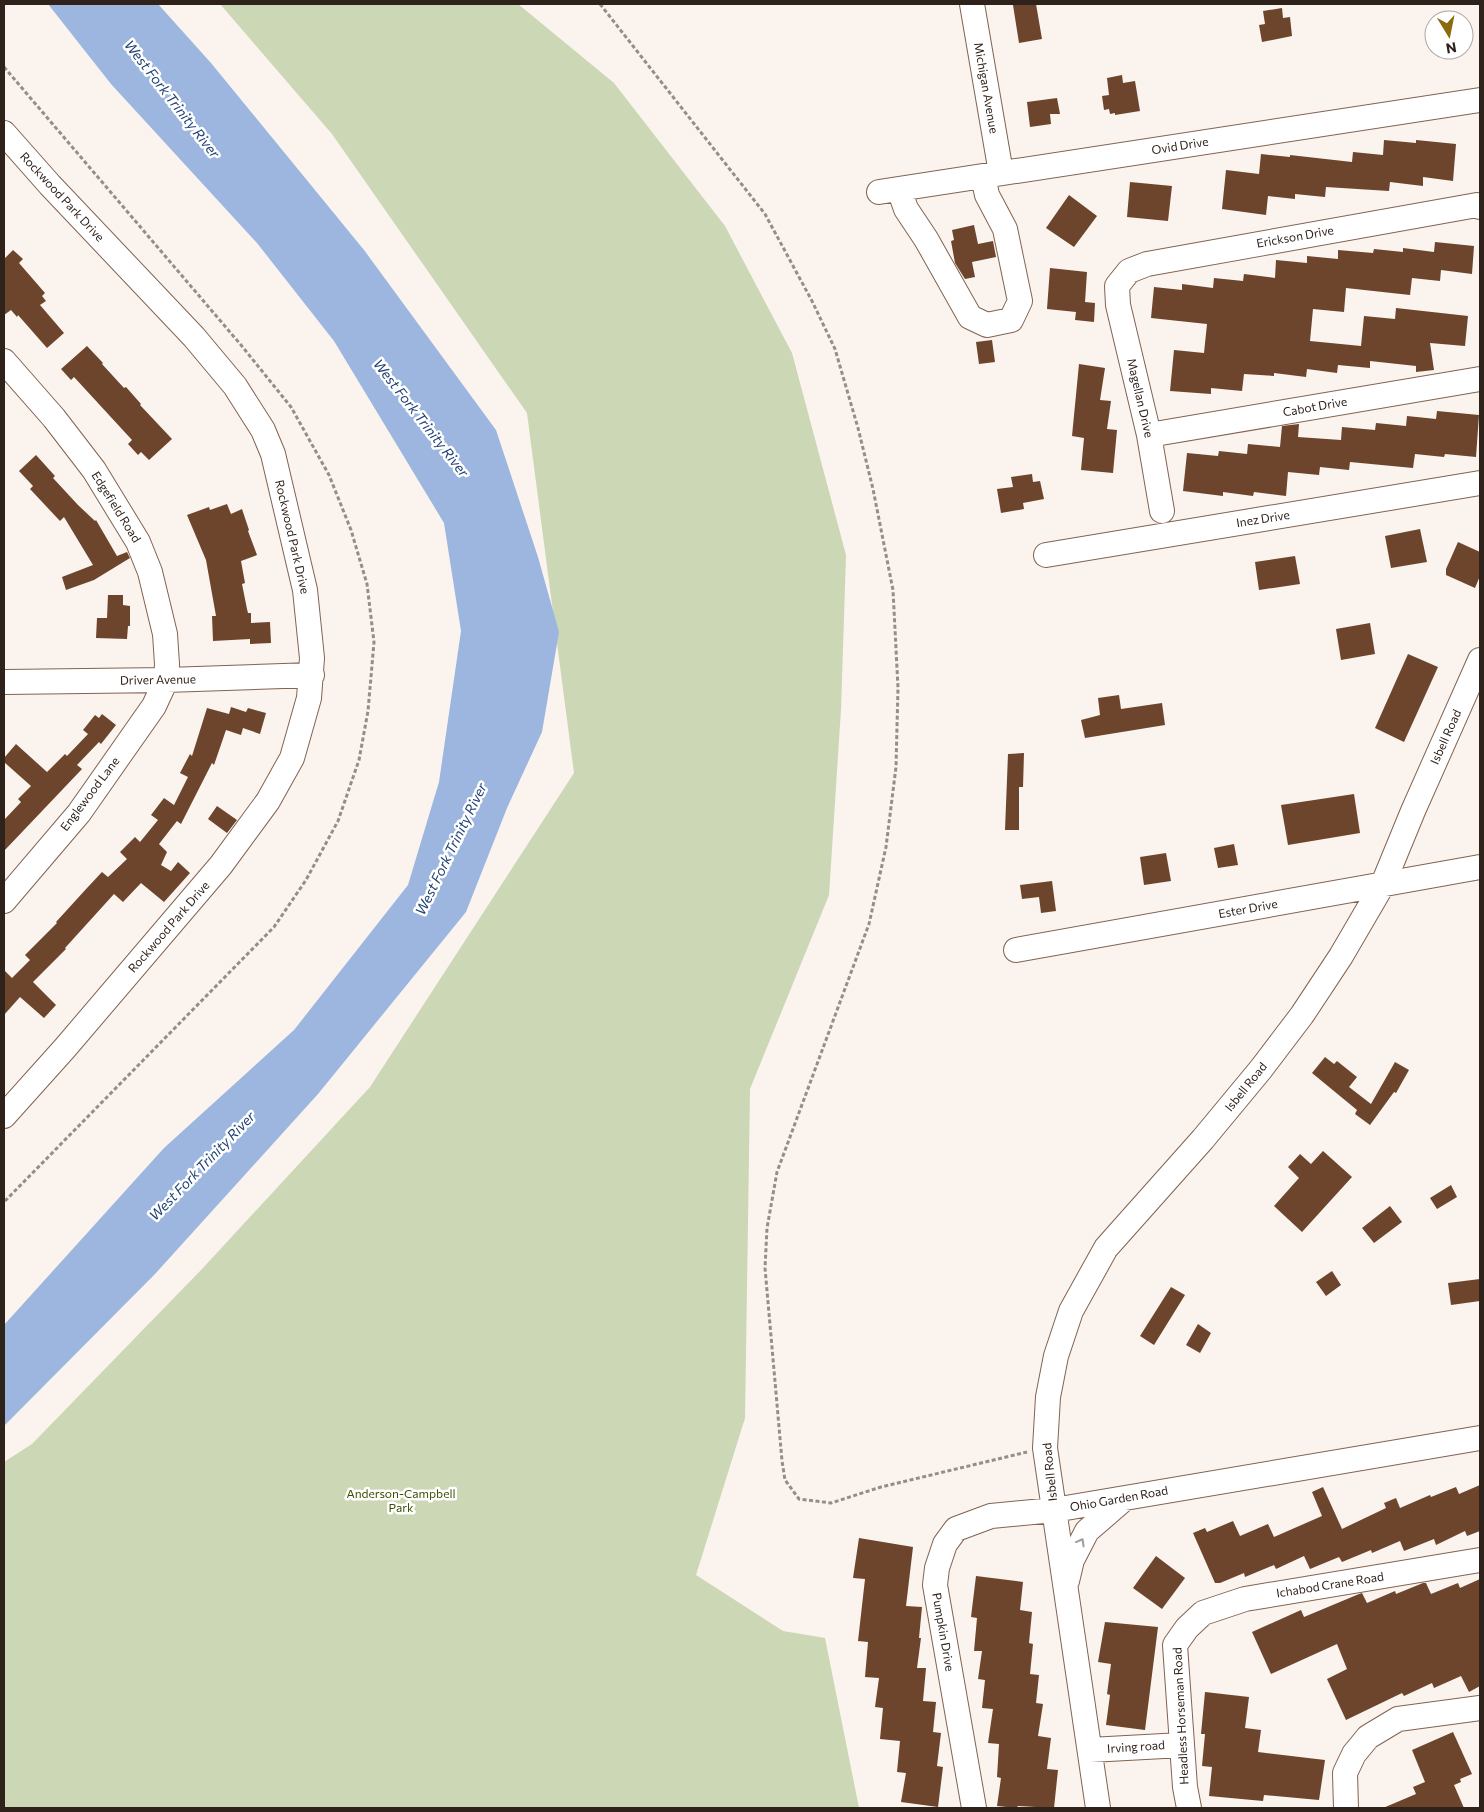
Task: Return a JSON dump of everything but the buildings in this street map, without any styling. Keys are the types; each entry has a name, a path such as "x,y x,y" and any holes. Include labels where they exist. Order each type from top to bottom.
{"street":[{"name":"Michigan Avenue","path":"889,190 906,209 926,239 970,317 987,325 1011,320 1020,301 1005,229 988,195 992,174 972,4"},
{"name":"Ovid Drive","path":"889,190 1480,100"},
{"name":"Rockwood Park Drive","path":"4,133 50,185 194,338 235,386 263,430 273,454 305,590 312,658 309,698 292,758 268,802 221,866 4,1116"},
{"name":"Erickson Drive","path":"1117,286 1129,271 1147,264 1476,205 1480,207"},
{"name":"Magellan Drive","path":"1117,286 1118,305 1149,435 1162,512"},
{"name":"Edgefield Road","path":"4,361 54,418 94,470 138,542 150,572 165,634 166,680"},
{"name":"Cabot Drive","path":"1149,435 1480,380"},
{"name":"Inez Drive","path":"1046,555 1480,483"},
{"name":"Isbell Road","path":"1054,1510 1045,1448 1048,1397 1056,1356 1071,1310 1106,1248 1203,1140 1261,1069 1307,1008 1341,956 1383,884 1480,660"},
{"name":"Driver Avenue","path":"4,682 166,680 312,675"},
{"name":"Englewood Lane","path":"4,901 79,813 154,706 166,680"},
{"name":"Ester Drive","path":"1016,950 1480,867"},
{"name":"Ohio Garden Road","path":"1098,1808 1054,1510 1480,1438"},
{"path":"1066,1587 1072,1560 1087,1531 1124,1499"},
{"name":"Pumpkin Drive","path":"974,1808 935,1585 937,1568 945,1544 956,1529 991,1516 1054,1510"},
{"name":"Ichabod Crane Road","path":"1187,1628 1203,1613 1245,1599 1480,1560"},
{"name":"Headless Horseman Road","path":"1187,1628 1175,1645 1185,1787 1189,1808"},
{"path":"1346,1808 1345,1774 1354,1754 1368,1737 1398,1719 1479,1715"},
{"name":"Irving road","path":"1090,1750 1182,1745"}],"path":[{"path":"600,4 766,214 812,301 836,349 874,489 894,590 898,688 896,758 886,847 869,924 777,1172 767,1228 765,1268 785,1480 799,1499 831,1502 1045,1448"},
{"path":"4,67 241,345 290,407 330,474 351,530 367,584 374,642 368,711 359,760 338,821 306,880 274,927 4,1202"}],"green space":[{"name":"Anderson-Campbell Park","path":"220,4 518,4 614,83 725,226 792,353 846,555 841,709 829,895 750,1089 745,1418 696,1575 783,1631 825,1638 859,1808 4,1808 4,1462 32,1444 202,1269 370,1087 574,773 527,413 332,134"}],"water":[{"name":"West Fork Trinity River","path":"48,4 158,4 211,63 364,250 496,430 538,557 559,632 542,732 507,808 466,912 318,1094 155,1274 4,1426 4,1325 164,1148 294,1030 408,885 439,782 461,631 444,523 334,341 257,243 111,84"}]}
